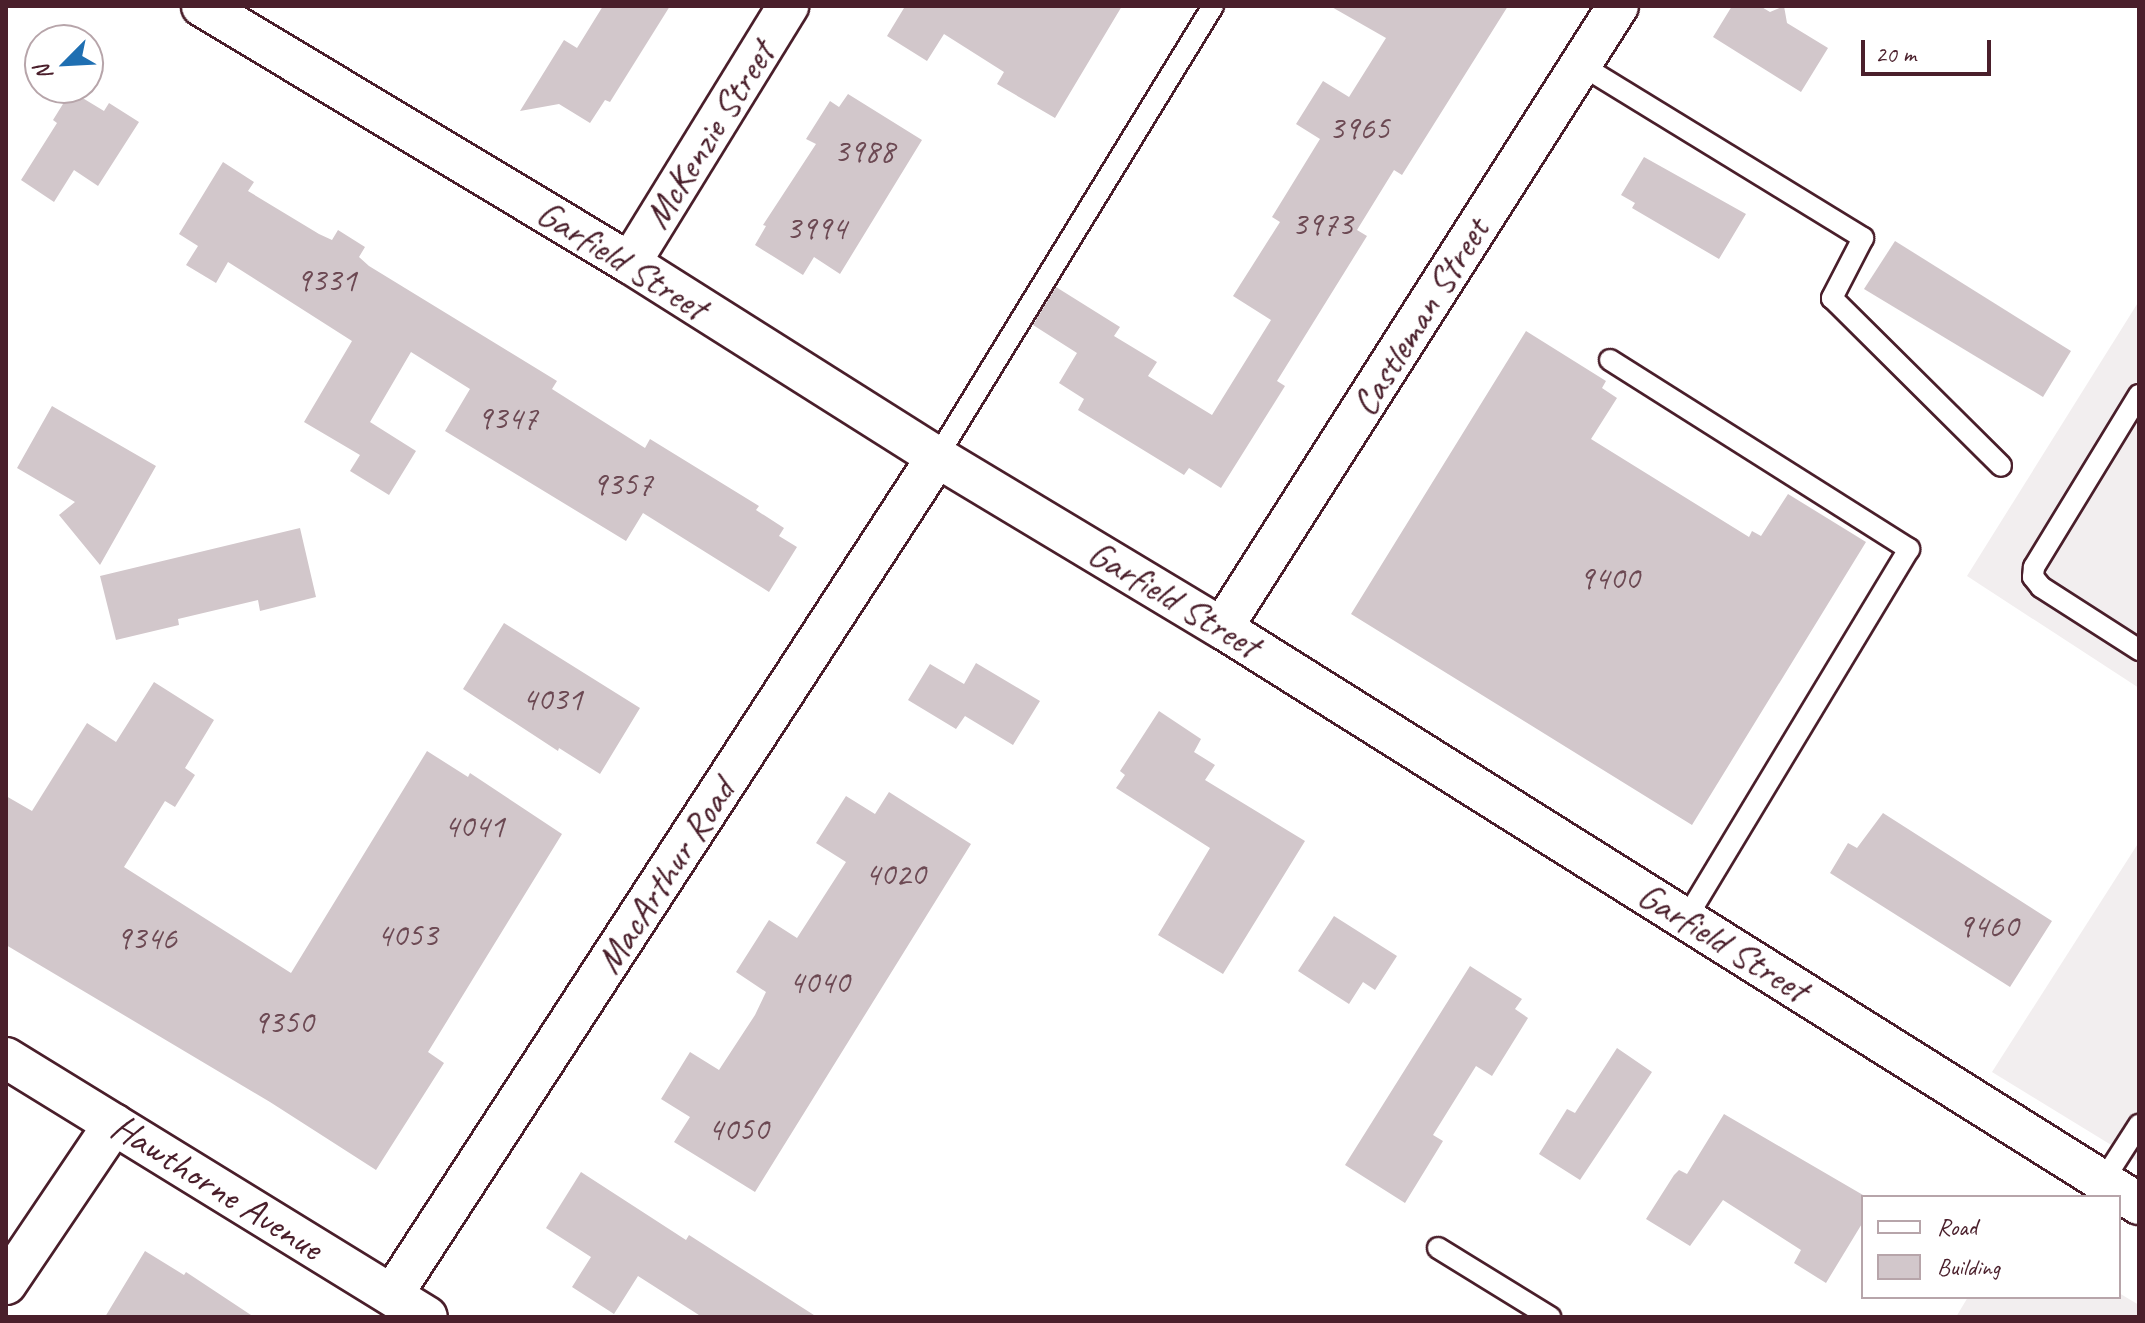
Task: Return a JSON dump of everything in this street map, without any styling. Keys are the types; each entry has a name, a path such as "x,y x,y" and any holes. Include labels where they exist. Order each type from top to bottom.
{"street":[{"name":"Garfield Street","path":"202,6 630,263 937,457 1222,628 2139,1204"},
{"name":"McKenzie Street","path":"630,263 788,6"},
{"name":"Castleman Street","path":"1222,628 1618,6"},
{"name":"MacArthur Road","path":"392,1295 937,457"},
{"name":"Hawthorne Avenue","path":"6,1058 427,1317"},
{"path":"6,1284 114,1124"}],"lane":[{"path":"937,457 1213,6"},
{"path":"1581,65 1863,238 1832,298 2001,466"},
{"path":"1610,360 1909,549 1686,919"},
{"path":"2139,395 2034,567 2033,577 2041,587 2139,650"},
{"path":"2103,1181 2139,1125"},
{"path":"1438,1248 1550,1317"}],"shaded area":[{"path":"2139,301 2139,688 1967,576"},
{"path":"2139,842 2139,1162 1992,1072"},
{"path":"2121,1294 2139,1305 2139,1317 1956,1317 1967,1299 2121,1299"}],"building":[{"path":"603,6 670,6 610,102 605,100 590,123 559,104 520,111 564,40 577,48"},
{"path":"901,6 1122,6 1055,118 997,84 1004,72 944,34 927,61 887,36 904,8"},
{"path":"1330,6 1508,6 1402,175 1394,170 1357,230 1367,236 1277,381 1285,386 1221,488 1189,468 1184,475 1078,410 1084,399 1059,383 1077,353 1033,325 1056,287 1120,327 1114,336 1157,362 1148,376 1212,415 1271,320 1233,296 1280,222 1272,217 1320,139 1296,124 1323,81 1349,97 1386,38"},
{"path":"1732,6 1760,6 1770,12 1784,6 1787,23 1828,48 1801,92 1713,37"},
{"path":"848,94 922,140 840,274 814,257 803,275 755,245 766,226 763,225 816,144 806,139 830,101 839,107"},
{"path":"109,103 139,122 98,186 74,170 54,202 21,180 57,123 53,120 63,104 92,104 104,111"},
{"path":"1644,157 1746,214 1719,259 1632,208 1635,203 1621,195"},
{"path":"223,162 254,182 248,191 319,234 332,240 338,230 365,247 359,257 369,266 557,381 552,389 645,448 650,439 759,506 756,510 784,528 779,536 797,547 769,592 643,513 626,541 445,431 470,389 411,352 370,422 416,451 389,495 350,471 360,455 304,422 352,341 228,262 216,283 186,265 198,246 179,234"},
{"path":"1895,241 2071,351 2043,397 1864,289"},
{"path":"1526,331 1606,381 1602,388 1617,398 1591,439 1749,537 1752,531 1761,536 1788,494 1866,542 1692,825 1351,614"},
{"path":"52,406 156,466 100,565 59,515 75,502 17,468"},
{"path":"300,528 316,597 260,611 258,600 178,619 179,625 116,640 100,576"},
{"path":"504,623 640,708 600,774 559,748 558,751 463,689"},
{"path":"976,663 1040,701 1013,745 965,716 956,729 908,700 930,664 964,684"},
{"path":"154,682 214,720 185,768 195,775 175,807 165,801 124,867 291,973 427,751 468,777 470,773 562,834 428,1052 444,1063 376,1170 270,1102 6,945 6,796 32,811 87,723 116,742"},
{"path":"1159,711 1201,739 1194,752 1215,765 1205,780 1305,841 1223,974 1158,935 1210,848 1116,788 1125,775 1120,771"},
{"path":"889,792 971,844 755,1192 674,1142 690,1117 661,1099 690,1052 719,1070 755,1015 766,992 736,972 769,920 797,938 846,862 816,843 846,796 875,814"},
{"path":"1883,813 2052,921 2010,987 1830,873 1848,843 1857,848"},
{"path":"1334,916 1397,956 1375,990 1363,982 1349,1004 1298,971"},
{"path":"1470,966 1522,999 1515,1009 1528,1018 1492,1076 1476,1066 1433,1135 1443,1141 1405,1203 1345,1165"},
{"path":"1617,1048 1652,1072 1580,1180 1539,1154 1567,1109 1575,1113"},
{"path":"1724,1114 1863,1195 1861,1225 1826,1283 1794,1263 1801,1250 1723,1200 1690,1246 1646,1219 1674,1175 1679,1170 1687,1174"},
{"path":"581,1172 686,1240 689,1235 817,1317 702,1317 638,1276 614,1314 572,1287 591,1257 546,1228"},
{"path":"145,1251 184,1275 186,1272 254,1317 105,1317"}]}
